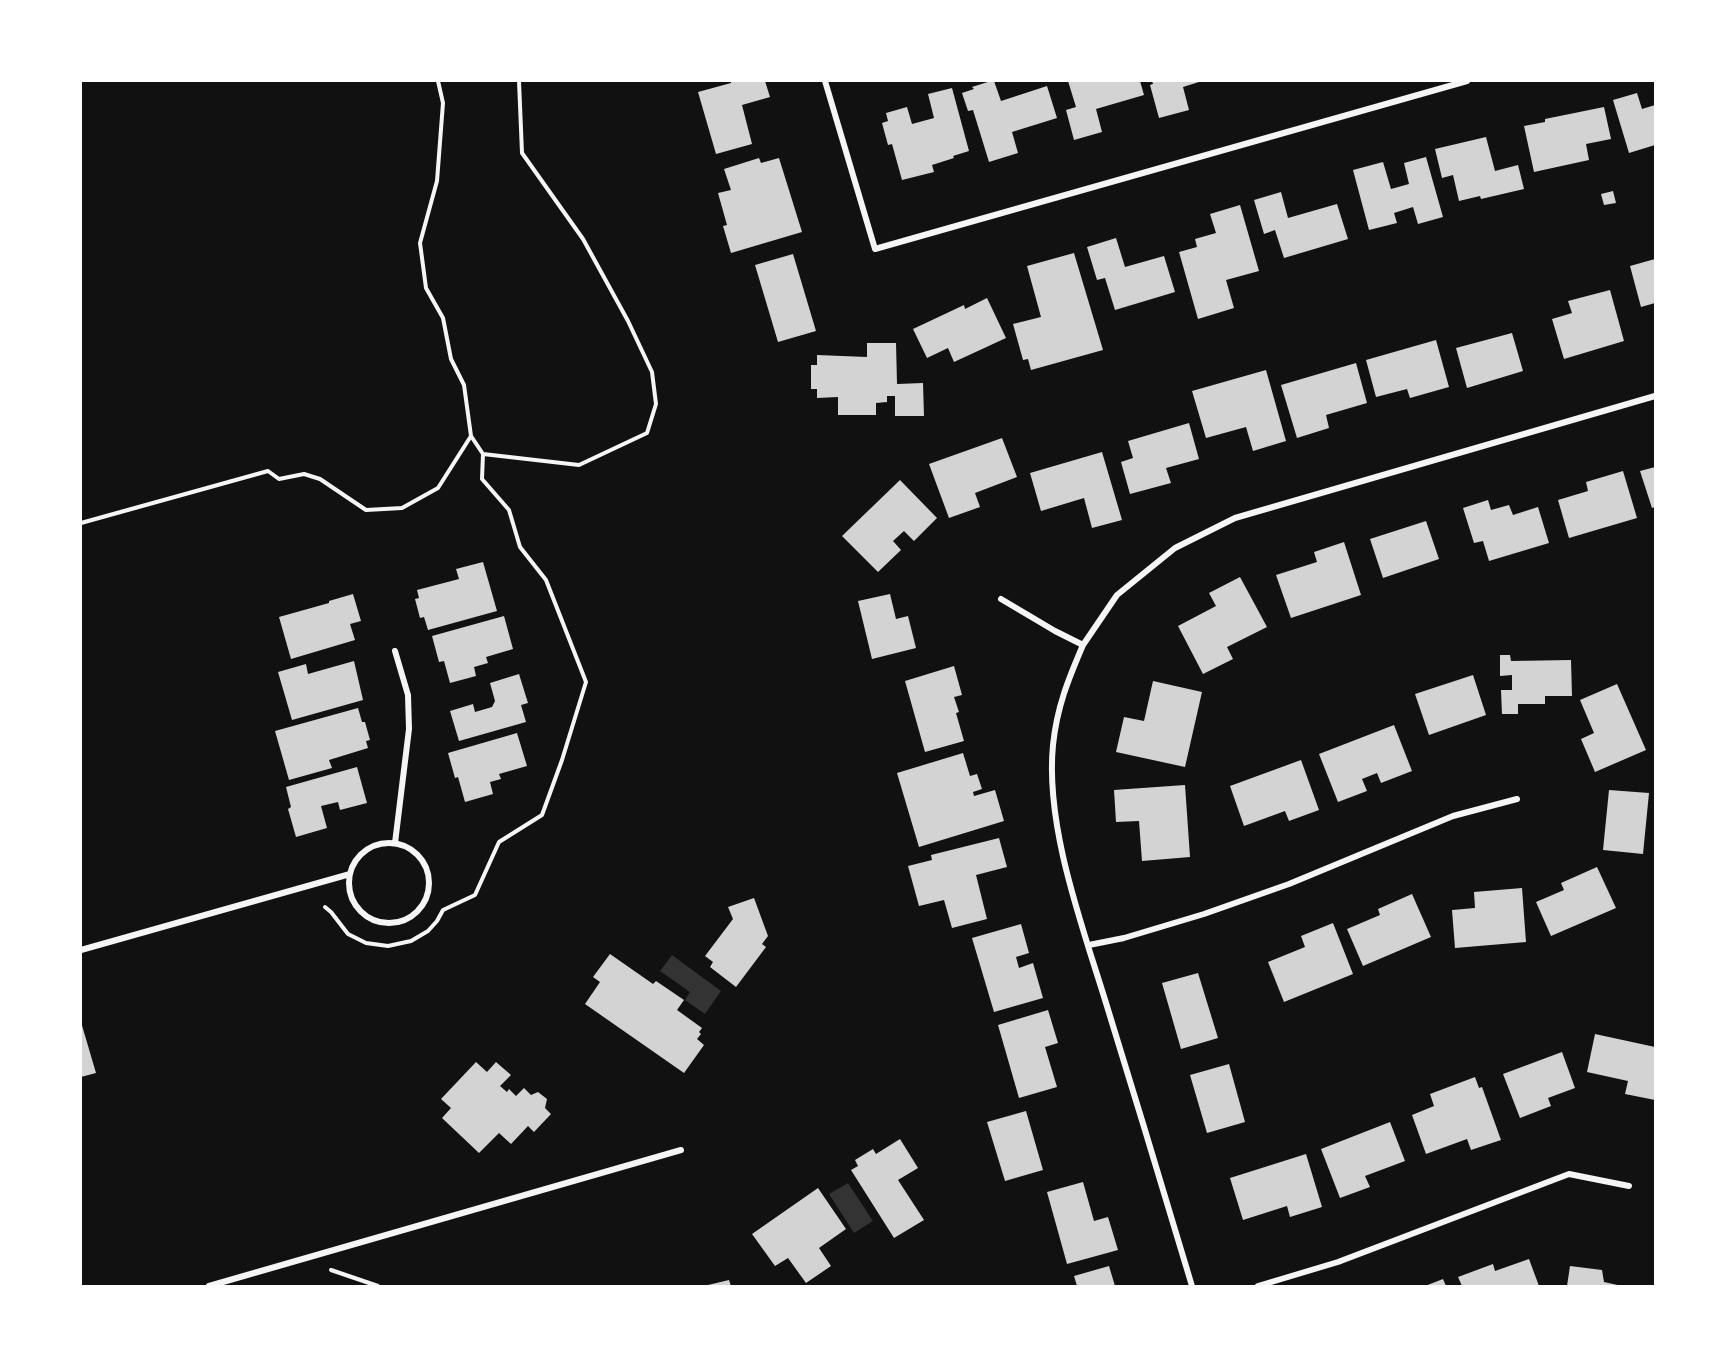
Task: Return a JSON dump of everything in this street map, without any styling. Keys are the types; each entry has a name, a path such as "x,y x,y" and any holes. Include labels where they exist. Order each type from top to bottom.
{"street":[{"path":"825,81 876,249 1467,81"},
{"path":"1192,1286 1060,843 1053,790 1053,746 1063,693 1083,645 1117,596 1174,548 1235,519 1655,396"},
{"path":"1001,599 1083,645"},
{"path":"395,651 408,694 409,729 395,843"},
{"path":"1089,945 1124,938 1204,914 1289,884 1453,816 1517,799"},
{"path":"382,843 395,843 408,847 418,855 429,878 428,891 423,903 415,913 404,920 377,921 365,915 356,906 350,893 350,874 359,856 370,848 382,843"},
{"path":"81,950 350,874"},
{"path":"209,1286 681,1150"},
{"path":"1258,1286 1338,1262 1569,1174 1629,1186"}],"path":[{"path":"325,907 348,934 366,943 388,945 411,941 428,931 443,910 475,895 499,842 542,815 586,682 546,580 520,548 509,510 482,479 483,454 471,436 464,385 451,359 443,318 426,288 420,243 437,181 442,103 438,81"},
{"path":"483,454 579,465 647,433 656,404 652,372 628,321 583,239 522,153 519,81"},
{"path":"81,523 268,471 279,479 304,474 320,479 366,510 402,508 438,488 471,436"},
{"path":"323,1269 334,1270 378,1286"}],"shaded area":[{"path":"672,955 721,991 705,1014 685,1000 690,992 660,971"},
{"path":"848,1183 873,1221 854,1233 829,1194"}],"building":[{"path":"731,81 765,81 770,97 742,105 752,144 716,154 698,92 731,83"},
{"path":"994,81 1001,101 1047,86 1057,118 1012,132 1018,153 989,162 973,110 968,111 962,93"},
{"path":"1068,81 1140,81 1144,95 1096,109 1102,132 1074,140 1066,110 1076,107"},
{"path":"1152,81 1199,81 1183,87 1189,110 1159,118 1150,85 1153,84"},
{"path":"952,88 969,151 932,165 934,172 902,180 892,144 888,145 882,123 888,121 886,113 907,107 912,124 934,118 928,94"},
{"path":"1637,93 1642,109 1655,105 1655,145 1629,153 1613,100"},
{"path":"1604,107 1611,139 1586,144 1589,160 1534,172 1524,126 1545,122 1545,119"},
{"path":"1486,137 1495,171 1518,165 1524,189 1481,199 1480,196 1459,201 1453,175 1442,178 1435,149"},
{"path":"1426,157 1443,217 1418,224 1413,207 1394,213 1397,223 1369,230 1353,170 1383,162 1391,189 1409,184 1404,163"},
{"path":"759,158 761,163 779,158 802,232 731,253 723,226 727,225 718,193 731,190 724,169"},
{"path":"1613,191 1616,203 1604,205 1601,194"},
{"path":"1281,192 1288,218 1337,204 1348,239 1284,258 1275,230 1264,234 1254,200"},
{"path":"1240,205 1259,271 1226,280 1234,308 1198,319 1179,252 1197,247 1195,239 1216,233 1210,214"},
{"path":"1116,238 1125,267 1164,256 1175,292 1115,310 1105,278 1097,280 1087,247"},
{"path":"1074,253 1103,350 1031,370 1028,359 1023,360 1013,324 1041,317 1027,266"},
{"path":"793,254 816,331 778,342 755,265"},
{"path":"1655,259 1655,303 1641,307 1630,266"},
{"path":"1610,290 1624,341 1564,359 1552,319 1572,313 1568,301"},
{"path":"987,298 1006,338 954,362 948,348 927,358 913,329 964,305 965,309"},
{"path":"1512,333 1523,371 1467,388 1456,348"},
{"path":"1436,340 1449,387 1410,398 1407,389 1376,397 1366,360"},
{"path":"867,343 896,343 897,384 923,383 924,416 895,416 895,396 887,396 887,402 876,403 876,415 838,415 838,397 817,398 817,389 811,389 811,365 817,365 817,355 867,357"},
{"path":"1356,363 1367,403 1326,415 1329,428 1297,438 1281,385"},
{"path":"1266,370 1286,441 1253,451 1246,427 1206,438 1192,391"},
{"path":"1189,423 1199,459 1166,468 1171,483 1130,494 1121,462 1133,458 1128,441"},
{"path":"1002,438 1017,477 975,493 980,507 949,518 929,464"},
{"path":"1102,452 1122,520 1092,528 1084,498 1041,511 1030,473"},
{"path":"1655,467 1655,507 1652,508 1640,471"},
{"path":"1623,471 1637,518 1569,538 1558,500 1588,491 1586,482"},
{"path":"900,480 937,518 914,541 904,531 893,541 901,550 878,572 842,536"},
{"path":"1488,500 1491,510 1509,505 1513,515 1538,507 1549,543 1489,561 1483,541 1474,543 1463,508"},
{"path":"1426,521 1439,559 1383,578 1370,539"},
{"path":"1344,542 1361,595 1291,618 1276,575 1317,562 1314,552"},
{"path":"483,562 497,611 428,630 424,617 420,618 415,599 419,598 417,590 459,579 456,569"},
{"path":"1240,577 1267,627 1227,647 1233,659 1203,674 1178,626 1216,606 1209,593"},
{"path":"353,594 361,621 350,624 355,640 291,659 279,617"},
{"path":"890,594 896,619 908,616 916,648 872,659 858,601"},
{"path":"504,616 513,649 486,657 488,663 474,667 476,676 450,683 444,661 439,662 432,636"},
{"path":"1500,655 1510,655 1511,661 1571,660 1572,696 1545,696 1545,704 1518,704 1518,714 1502,714 1501,690 1512,690 1512,675 1500,676"},
{"path":"354,661 363,700 292,720 278,672 306,664 308,674"},
{"path":"954,666 962,695 954,697 959,712 956,713 964,741 925,752 905,681"},
{"path":"519,674 528,703 521,705 526,722 459,741 450,711 473,704 475,712 492,707 495,701 490,683"},
{"path":"1473,675 1486,715 1429,735 1415,694"},
{"path":"1153,681 1202,692 1185,767 1116,752 1124,717 1144,721"},
{"path":"1617,684 1646,750 1595,772 1581,739 1594,733 1580,700"},
{"path":"358,708 370,740 366,741 368,748 329,760 332,768 289,780 275,731"},
{"path":"1394,725 1412,771 1381,783 1377,773 1362,779 1367,791 1338,802 1319,754"},
{"path":"517,733 527,766 499,774 501,779 490,782 493,794 465,802 448,753"},
{"path":"963,753 970,776 977,774 982,789 973,792 974,796 995,790 1004,821 919,847 897,773"},
{"path":"1301,760 1319,810 1289,821 1285,811 1244,826 1230,786"},
{"path":"357,767 367,803 340,810 338,802 321,806 327,828 296,837 288,809 291,807 286,787"},
{"path":"1185,785 1190,857 1142,861 1139,821 1116,822 1114,790"},
{"path":"1609,790 1649,793 1643,854 1603,850"},
{"path":"999,838 1007,867 976,875 987,919 952,928 944,900 919,906 908,866 932,860 931,855"},
{"path":"1597,867 1616,908 1551,936 1536,902 1564,890 1561,883"},
{"path":"1522,888 1526,942 1455,948 1452,910 1475,908 1474,892"},
{"path":"1412,894 1431,937 1363,966 1347,929 1380,915 1378,909"},
{"path":"754,898 768,936 762,944 766,947 736,987 710,967 713,962 705,956 733,919 728,907"},
{"path":"1333,923 1353,974 1284,1002 1268,962 1305,947 1301,936"},
{"path":"1021,924 1029,953 1016,957 1019,968 1033,963 1043,998 994,1012 972,938"},
{"path":"610,954 653,984 656,981 684,1000 677,1010 702,1028 697,1039 704,1045 684,1073 585,1004 600,982 593,977"},
{"path":"1198,973 1218,1038 1181,1049 1162,983"},
{"path":"1048,1010 1058,1043 1045,1047 1057,1087 1019,1098 998,1025"},
{"path":"81,1022 96,1073 81,1077"},
{"path":"1595,1034 1655,1047 1655,1100 1625,1094 1628,1081 1587,1072"},
{"path":"1562,1052 1575,1088 1548,1098 1551,1106 1520,1118 1503,1074"},
{"path":"476,1062 487,1072 496,1062 511,1075 500,1086 507,1092 509,1089 516,1096 524,1088 531,1095 538,1092 547,1099 545,1108 551,1114 534,1132 528,1126 511,1144 499,1133 479,1153 442,1118 451,1108 441,1099"},
{"path":"1229,1064 1245,1122 1207,1133 1190,1075"},
{"path":"1475,1077 1479,1088 1482,1087 1501,1140 1471,1150 1467,1139 1426,1154 1412,1115 1434,1106 1430,1094"},
{"path":"1026,1111 1043,1170 1005,1181 987,1122"},
{"path":"1390,1122 1405,1161 1365,1176 1370,1187 1340,1198 1321,1149"},
{"path":"900,1139 918,1168 898,1180 924,1220 894,1238 851,1170 858,1166 855,1160 873,1149 876,1154"},
{"path":"1306,1154 1322,1207 1290,1217 1287,1206 1243,1220 1230,1178"},
{"path":"1083,1182 1094,1221 1108,1217 1118,1250 1067,1264 1047,1192"},
{"path":"818,1188 846,1229 819,1248 831,1266 806,1283 788,1258 775,1266 752,1234"},
{"path":"1529,1259 1539,1286 1462,1286 1458,1277 1493,1264 1495,1271"},
{"path":"1109,1266 1115,1286 1077,1286 1074,1276"},
{"path":"1570,1266 1602,1270 1604,1282 1622,1286 1567,1286"},
{"path":"1443,1279 1446,1286 1425,1286"},
{"path":"729,1280 731,1286 708,1286 708,1285"}]}
